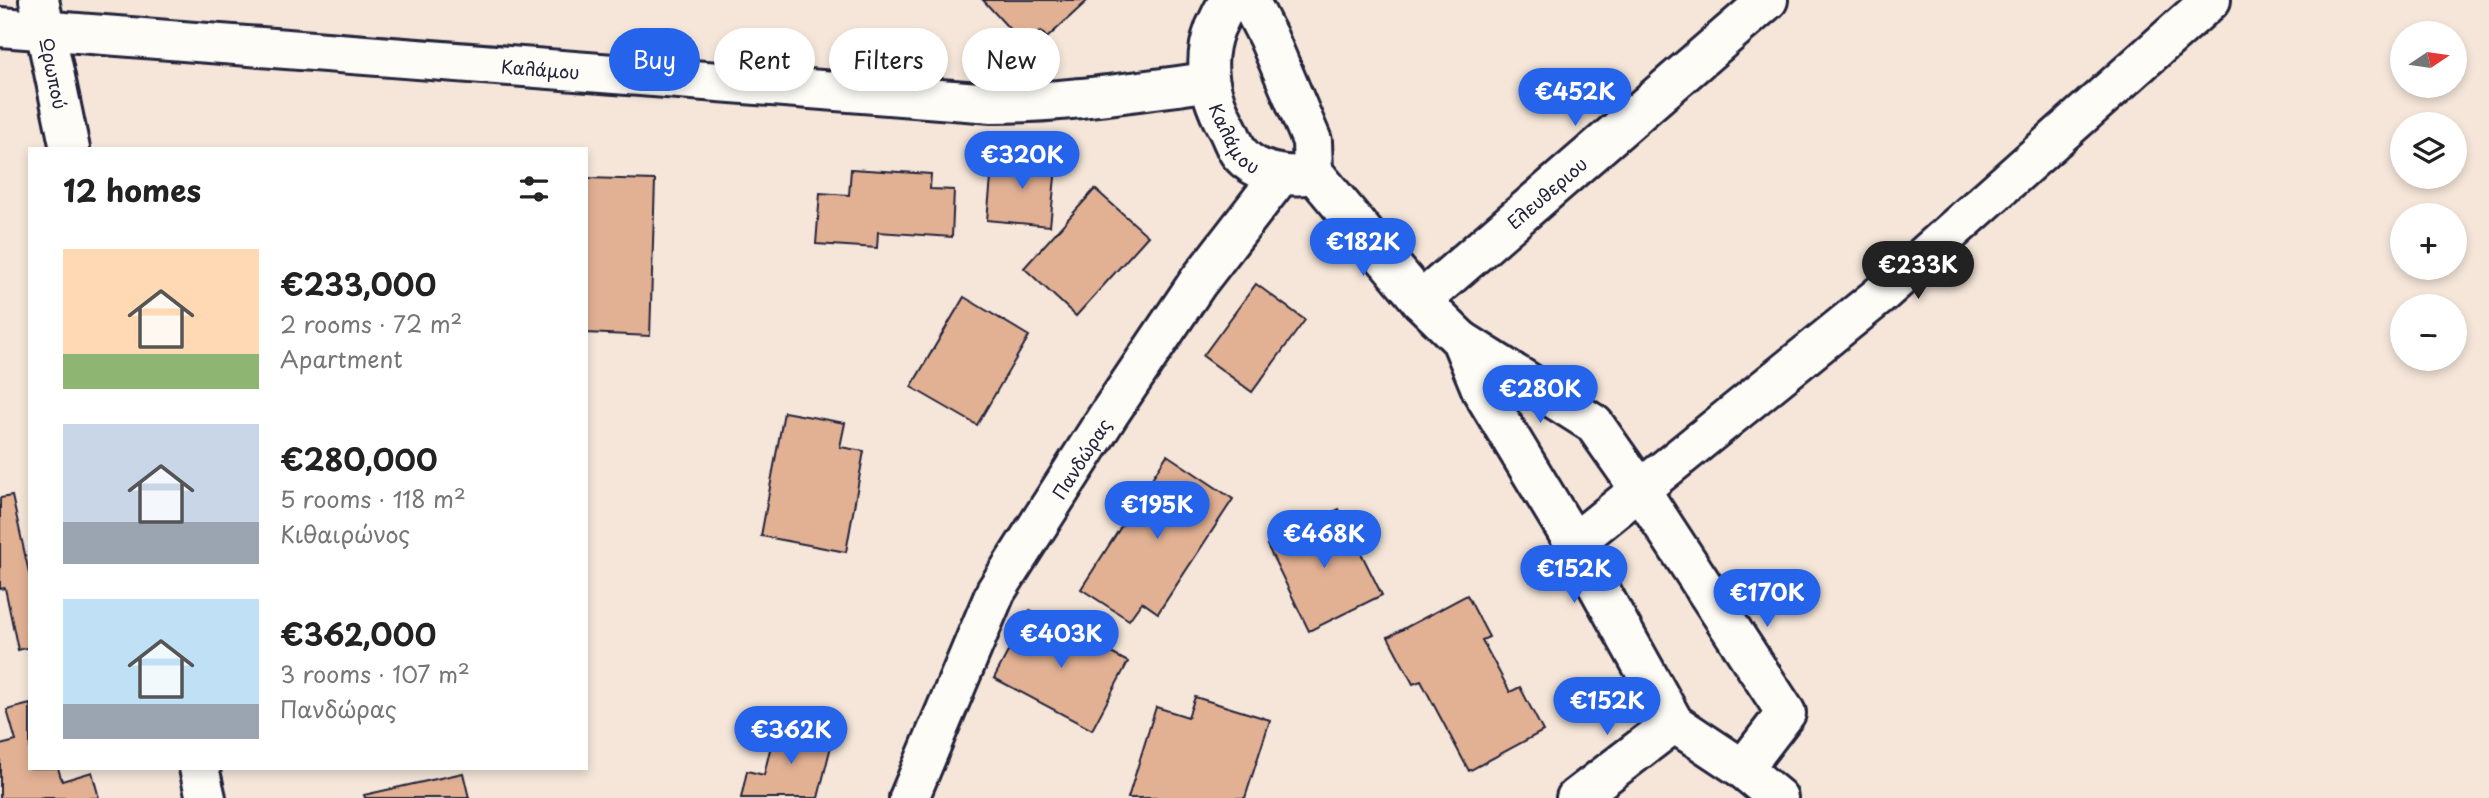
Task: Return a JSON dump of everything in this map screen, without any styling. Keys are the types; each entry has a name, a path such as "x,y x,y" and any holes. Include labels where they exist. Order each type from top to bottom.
{"street":[{"name":"Καλάμου","path":"1230,0 1224,7 1209,44 1208,82 1217,112 1241,155 1255,165 1297,174"},
{"path":"1249,0 1268,37 1312,141 1297,174 1461,340 1594,424 1786,713 1743,769"},
{"name":"Ελευθεριου","path":"1422,301 1768,0"},
{"path":"1574,544 1639,488 1879,296 2211,0"},
{"name":"Καλάμου","path":"0,27 42,15 992,103 1032,103 1208,82"},
{"name":"Ωρωπού","path":"42,15 70,147"},
{"name":"Πανδώρας","path":"914,797 996,592 1109,414 1198,282 1297,174"},
{"path":"1461,340 1482,391 1574,544 1674,723 1743,769 1778,798"},
{"path":"1576,798 1674,723"},
{"path":"199,770 206,798"}],"building":[{"path":"983,0 1088,0 1058,28 1009,28"},
{"path":"1027,155 1057,158 1050,226 987,220 993,158 1027,161"},
{"path":"851,169 931,174 930,189 954,190 952,237 878,232 877,248 816,244 820,193 849,195"},
{"path":"588,178 655,180 650,336 588,333"},
{"path":"1095,189 1148,236 1076,316 1024,268"},
{"path":"1256,284 1305,320 1252,392 1203,356"},
{"path":"964,297 1029,336 977,425 911,387"},
{"path":"784,412 845,423 840,447 864,451 846,552 761,536"},
{"path":"1167,455 1233,499 1158,613 1142,602 1129,620 1081,589"},
{"path":"12,496 28,568 28,648 18,650 5,588 0,589 0,498"},
{"path":"1339,509 1382,595 1309,631 1267,545"},
{"path":"1467,595 1489,637 1482,640 1510,692 1520,687 1543,731 1469,771 1421,681 1413,684 1388,637"},
{"path":"1030,610 1128,662 1092,730 994,678"},
{"path":"1195,697 1270,720 1245,798 1128,798 1156,707 1188,717"},
{"path":"28,705 28,770 59,770 62,781 92,772 99,798 0,798 0,745 16,741 7,710"},
{"path":"776,724 833,738 818,798 741,798 747,771 764,775"},
{"path":"463,773 469,798 365,798 364,795"}]}
